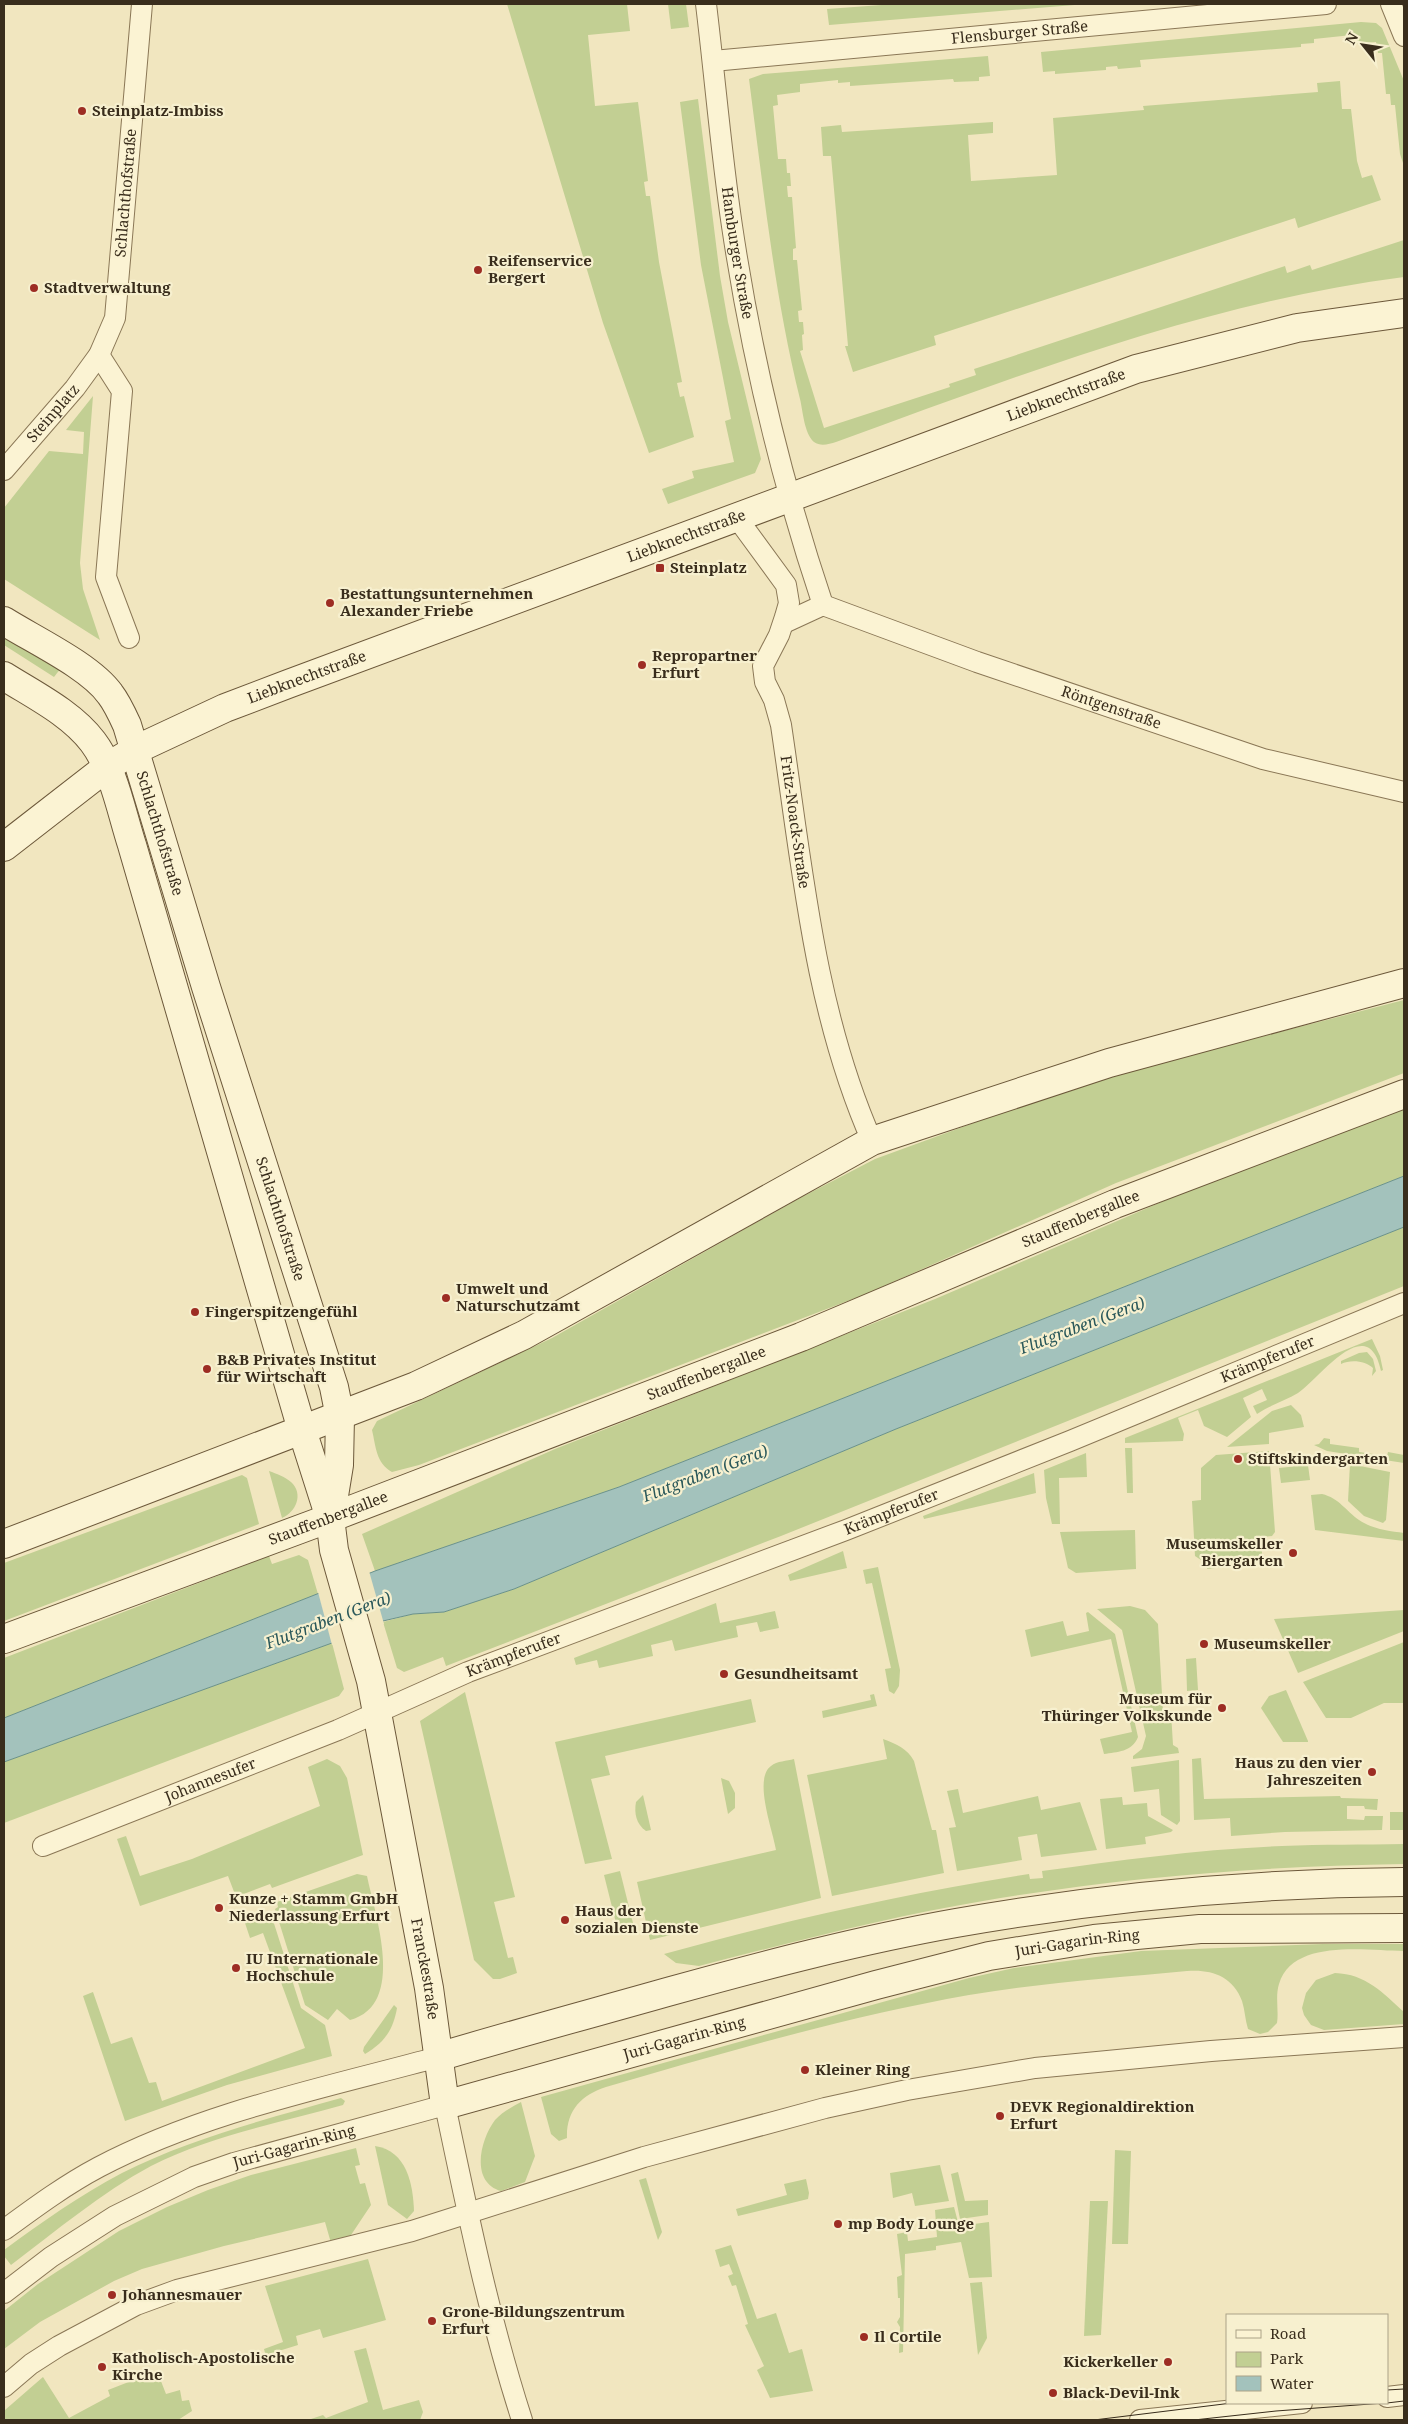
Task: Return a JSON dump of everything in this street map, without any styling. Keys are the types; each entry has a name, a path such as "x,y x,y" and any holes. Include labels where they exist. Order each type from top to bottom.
{"main road":[{"name":"Liebknechtstraße","path":"4,847 107,767 135,750 225,708 288,684 1136,370 1297,328 1404,314"},
{"name":"Schlachthofstraße","path":"4,621 77,666 109,693 127,725 206,987 334,1387 340,1416 339,1465 330,1518"},
{"name":"Schlachthofstraße","path":"4,676 74,722 93,742 107,767 202,1081 302,1430 330,1518"},
{"path":"4,1544 398,1394 524,1335 872,1141 1109,1063 1404,983"},
{"name":"Stauffenbergallee","path":"4,1639 330,1518 801,1337 1115,1204 1404,1094"},
{"name":"Franckestraße","path":"330,1518 334,1550 371,1681 430,1988 445,2105"},
{"path":"438,2057 741,1972 953,1923 1102,1901 1182,1892 1279,1885 1404,1882"},
{"name":"Juri-Gagarin-Ring","path":"445,2105 876,1985 997,1955 1094,1939 1200,1929 1404,1928"}],"street":[{"name":"Schlachthofstraße","path":"99,355 115,318 142,4"},
{"name":"Hamburger Straße","path":"706,4 732,227 756,353 788,498"},
{"name":"Flensburger Straße","path":"713,61 1326,4"},
{"path":"1391,4 1404,36"},
{"name":"Steinplatz","path":"4,470 63,402 99,355"},
{"path":"99,355 122,391 106,577 129,638"},
{"path":"784,623 824,605 788,498"},
{"name":"Fritz-Noack-Straße","path":"737,518 786,585 789,603 784,623 763,666 765,682 774,700 781,725 819,976 835,1036 872,1141"},
{"name":"Röntgenstraße","path":"824,605 977,662 1263,759 1404,792"},
{"name":"Krämpferufer","path":"377,1713 468,1672 846,1530 1235,1374 1404,1303"},
{"name":"Johannesufer","path":"43,1846 377,1713"},
{"path":"4,2387 31,2364 59,2346 136,2305 177,2290 336,2252 438,2224 555,2184 736,2130 907,2090 1047,2066 1211,2051 1404,2037"},
{"path":"4,2230 97,2168 168,2136 235,2112 438,2057"},
{"name":"Franckestraße","path":"445,2105 468,2213 508,2378 522,2420"},
{"name":"Juri-Gagarin-Ring","path":"4,2293 51,2257 115,2216 152,2196 194,2177 234,2163 445,2105"},
{"path":"1388,2397 1404,2396"},
{"path":"1140,2420 1292,2404"}],"green space":[{"path":"507,4 627,4 630,31 588,35 595,106 638,102 648,181 644,182 646,196 650,196 659,262 682,382 677,383 680,397 684,396 694,437 649,453 603,323"},
{"path":"668,4 686,4 689,27 671,29"},
{"path":"895,4 1087,4 829,25 827,9"},
{"path":"1361,22 1376,23 1382,28 1404,81 1403,163 1400,154 1395,105 1391,105 1390,94 1386,94 1382,53 1378,53 1376,42 1353,44 1352,35 1314,39 1314,43 1301,44 1301,47 1140,60 1141,67 1118,69 1117,66 1106,67 1106,70 1055,74 1055,71 1043,72 1041,52"},
{"path":"988,56 990,76 979,77 979,81 954,82 953,79 850,86 850,82 838,83 838,80 800,84 800,92 777,95 778,105 773,106 778,159 786,159 787,173 790,173 791,186 787,186 788,197 792,197 796,248 793,249 793,260 797,260 802,310 798,311 799,322 803,322 804,334 802,335 803,350 800,351 824,428 950,387 949,384 976,375 974,369 1285,266 1287,273 1310,265 1312,270 1404,240 1404,277 1331,289 1259,304 1187,323 1045,367 836,442 825,445 817,444 811,438 806,428 783,320 770,240 749,79 763,74"},
{"path":"1340,81 1342,109 1351,109 1357,161 1362,178 1372,175 1381,200 1298,228 1295,218 934,336 936,345 853,372 845,346 848,346 831,156 823,156 821,127 841,125 842,132 993,122 993,133 968,135 971,181 1057,175 1053,118 1144,110 1143,106 1318,92 1317,83"},
{"path":"698,99 720,276 728,322 761,459 755,473 668,504 662,489 694,478 692,471 734,462 725,421 731,419 701,265 680,102"},
{"path":"93,396 80,563 83,589 100,640 4,579 4,508 49,451 83,454 84,432 66,430"},
{"path":"4,632 61,668 54,677 4,645"},
{"path":"1404,1000 1404,1073 1116,1183 866,1294 419,1465 392,1472 380,1459 372,1430 377,1421 552,1338 800,1198 875,1159 1086,1082"},
{"path":"1404,1107 1404,1176 619,1487 375,1571 362,1534 555,1449 935,1299 1274,1154"},
{"path":"1404,1227 1404,1286 781,1536 446,1666 443,1657 404,1672 397,1668 383,1622 413,1614 444,1612 514,1589 896,1429"},
{"path":"1372,1339 1380,1356 1383,1370 1381,1371 1375,1354 1366,1347 1355,1347 1331,1363 1298,1393 1257,1414 1253,1406 1267,1400 1262,1389 1243,1398 1251,1417 1227,1437 1204,1426 1198,1410 1178,1418 1184,1434 1183,1441 1125,1443 1125,1438"},
{"path":"1367,1352 1373,1359 1376,1371 1372,1376 1373,1368 1362,1362 1354,1361 1341,1364 1341,1361 1359,1353"},
{"path":"1291,1405 1301,1415 1304,1427 1269,1433 1269,1444 1227,1447 1272,1411"},
{"path":"1324,1438 1330,1439 1330,1444 1359,1448 1359,1452 1387,1456 1388,1452 1404,1455 1404,1463 1327,1451 1314,1445 1319,1444"},
{"path":"1125,1448 1132,1448 1133,1493 1127,1493"},
{"path":"1269,1451 1275,1532 1272,1536 1262,1537 1262,1558 1242,1560 1242,1565 1207,1569 1207,1564 1195,1556 1192,1501 1201,1500 1201,1468 1216,1455"},
{"path":"1086,1453 1087,1477 1059,1478 1060,1524 1052,1524 1046,1498 1044,1470"},
{"path":"1350,1464 1390,1472 1386,1520 1383,1523 1364,1516 1348,1501"},
{"path":"1308,1465 1310,1480 1281,1483 1279,1468"},
{"path":"269,1471 291,1482 297,1492 297,1502 291,1512 282,1518"},
{"path":"1034,1473 1036,1493 924,1519 923,1516"},
{"path":"242,1475 247,1478 259,1524 4,1621 4,1563"},
{"path":"1322,1494 1338,1502 1369,1526 1404,1533 1404,1541 1315,1530 1311,1495"},
{"path":"1135,1530 1136,1569 1076,1573 1068,1568 1060,1532"},
{"path":"843,1551 847,1568 790,1581 788,1575"},
{"path":"299,1555 308,1560 318,1594 4,1718 4,1658 269,1556 272,1564"},
{"path":"878,1567 900,1670 899,1686 894,1694 889,1691 885,1669 891,1668 872,1583 866,1584 863,1570"},
{"path":"716,1603 720,1623 775,1611 779,1628 760,1632 757,1622 736,1626 738,1637 675,1651 672,1640 651,1645 653,1656 599,1668 597,1660 576,1665 574,1658"},
{"path":"1130,1606 1145,1610 1158,1624 1163,1712 1171,1712 1173,1745 1178,1748 1179,1753 1133,1759 1133,1756 1142,1749 1146,1736 1122,1630 1097,1609"},
{"path":"1404,1610 1404,1631 1298,1673 1274,1619"},
{"path":"1088,1612 1115,1634 1138,1737 1132,1746 1119,1752 1104,1754 1100,1739 1132,1732 1111,1639 1031,1657 1025,1630 1063,1621 1067,1636 1089,1631 1086,1613"},
{"path":"1404,1642 1404,1703 1384,1703 1351,1718 1326,1718 1303,1682"},
{"path":"332,1643 344,1689 339,1696 4,1823 4,1762"},
{"path":"1196,1658 1198,1690 1187,1691 1186,1659"},
{"path":"1286,1690 1308,1742 1283,1742 1261,1708 1269,1696"},
{"path":"465,1692 515,1897 494,1902 508,1958 513,1957 517,1973 500,1979 493,1979 474,1960 420,1721"},
{"path":"874,1694 877,1706 823,1718 822,1711 871,1700 870,1695"},
{"path":"751,1699 756,1722 605,1756 610,1775 591,1779 612,1859 585,1864 555,1742"},
{"path":"883,1739 905,1750 914,1761 932,1830 936,1830 944,1873 832,1896 807,1775 887,1759"},
{"path":"1201,1758 1204,1799 1340,1796 1341,1798 1378,1799 1377,1810 1365,1809 1364,1806 1347,1806 1347,1819 1364,1820 1365,1816 1383,1816 1382,1830 1285,1832 1231,1836 1230,1818 1194,1820 1192,1759"},
{"path":"327,1759 340,1766 347,1778 363,1855 272,1888 270,1884 236,1897 228,1876 140,1906 117,1839 126,1836 140,1876 192,1859 320,1806 308,1767"},
{"path":"794,1759 821,1898 650,1940 637,1882 776,1850 766,1806 764,1782 766,1773 773,1764"},
{"path":"1179,1760 1180,1821 1177,1825 1161,1815 1159,1789 1134,1792 1131,1767"},
{"path":"721,1778 729,1781 735,1793 735,1808 728,1814"},
{"path":"958,1789 963,1813 1038,1796 1041,1810 1080,1802 1097,1850 1041,1857 1037,1834 1018,1837 1022,1860 957,1871 949,1828 956,1827 947,1791"},
{"path":"643,1795 651,1830 646,1831 638,1822 635,1810 636,1802"},
{"path":"1122,1797 1123,1805 1147,1803 1148,1816 1173,1830 1145,1837 1146,1844 1106,1849 1100,1799"},
{"path":"1390,1812 1404,1812 1404,1830 1390,1830"},
{"path":"1404,1844 1404,1864 1245,1870 1088,1885 983,1901 911,1915 840,1930 699,1966 676,1963 664,1954 800,1919 890,1899 1029,1874 1030,1879 1043,1878 1042,1871 1192,1852 1252,1847"},
{"path":"620,1871 634,1927 618,1931 604,1875"},
{"path":"357,1874 367,1876 380,1935 383,1978 378,1997 367,2011 350,2020 337,2009 328,2020 305,2005 275,1909 278,1907 277,1902"},
{"path":"270,1911 301,2008 325,2025 332,2056 227,2085 125,2121 83,1996 93,1992 111,2044 132,2037 149,2083 156,2082 162,2101 305,2048 263,1933 250,1938 244,1920"},
{"path":"1323,1944 1404,1944 1404,1951 1333,1950 1315,1953 1299,1959 1287,1969 1279,1984 1277,2023 1268,2032 1260,2034 1248,2029 1242,2001 1233,1985 1213,1973 1187,1971 1050,1984 969,1995 877,2014 741,2048 597,2090 577,2105 569,2120 567,2138 559,2141 551,2134 541,2097 969,1978 1014,1968 1141,1951"},
{"path":"1335,1973 1356,1977 1373,1986 1404,2012 1404,2024 1324,2030 1311,2025 1304,2015 1302,2008 1306,1993 1316,1980"},
{"path":"394,2005 397,2008 387,2035 378,2045 365,2054 363,2051 364,2047"},
{"path":"341,2098 345,2101 343,2105 221,2138 151,2166 97,2200 11,2265 4,2256 4,2250 33,2229 91,2190 122,2173 202,2139"},
{"path":"521,2102 535,2156 525,2182 501,2191 491,2186 485,2179 481,2160 482,2149 485,2138 495,2120"},
{"path":"375,2146 386,2149 394,2154 406,2170 412,2190 414,2211 407,2219 388,2205"},
{"path":"356,2148 360,2165 355,2166 360,2184 365,2183 371,2205 349,2238 331,2243 325,2222 224,2246 142,2269 114,2281 40,2322 4,2349 4,2311 38,2284 119,2231 167,2207 208,2190 251,2175"},
{"path":"1115,2150 1131,2151 1128,2244 1112,2244"},
{"path":"940,2165 949,2201 915,2206 912,2193 893,2198 890,2173"},
{"path":"958,2172 965,2201 988,2200 988,2215 960,2219 951,2174"},
{"path":"646,2178 662,2232 658,2240 639,2180"},
{"path":"806,2179 809,2193 808,2199 738,2216 736,2209 787,2195 784,2184"},
{"path":"1090,2201 1108,2201 1101,2335 1084,2336"},
{"path":"954,2207 959,2226 989,2222 992,2277 969,2278 961,2242 936,2246 936,2250 905,2254 903,2352 899,2353 900,2327 897,2322 900,2317 900,2298 898,2298 897,2277 902,2275 897,2234 907,2232 908,2241 937,2237 935,2210"},
{"path":"731,2245 757,2319 776,2313 789,2353 802,2349 813,2391 770,2398 757,2370 764,2366 745,2325 748,2324 736,2285 732,2286 728,2276 733,2274 729,2264 720,2267 715,2250"},
{"path":"368,2259 386,2320 323,2338 320,2329 296,2336 298,2345 269,2354 265,2353 264,2349 283,2342 265,2286"},
{"path":"982,2282 987,2338 978,2355 970,2283"},
{"path":"366,2348 383,2410 419,2400 423,2412 420,2420 308,2420 323,2415 326,2418 368,2402 354,2351"},
{"path":"157,2371 166,2394 180,2390 182,2401 189,2400 192,2411 178,2420 4,2420 5,2410 43,2377 69,2418 110,2396 108,2390"}],"water":[{"name":"Flutgraben (Gera)","path":"1404,1176 1404,1227 896,1429 514,1589 444,1612 413,1614 383,1621 332,1643 4,1762 4,1718 375,1571 619,1487"}],"pier":[{"path":"369,1571 384,1624 332,1645 318,1592"}],"tram line":[{"path":"1388,2390 1404,2389"},
{"path":"1388,2403 1404,2401"},
{"path":"1094,2420 1226,2404"},
{"path":"1194,2420 1276,2411 1370,2404"}],"place":[{"name":"Steinplatz-Imbiss","path":"82,111"},
{"name":"Reifenservice Bergert","path":"478,270"},
{"name":"Stadtverwaltung","path":"34,288"},
{"name":"Steinplatz","path":"660,568"},
{"name":"Bestattungsunternehmen Alexander Friebe","path":"330,603"},
{"name":"Repropartner Erfurt","path":"642,665"},
{"name":"Umwelt und Naturschutzamt","path":"446,1298"},
{"name":"Fingerspitzengefühl","path":"195,1312"},
{"name":"B&B Privates Institut für Wirtschaft","path":"207,1369"},
{"name":"Stiftskindergarten","path":"1238,1459"},
{"name":"Museumskeller Biergarten","path":"1293,1553"},
{"name":"Museumskeller","path":"1204,1644"},
{"name":"Gesundheitsamt","path":"724,1674"},
{"name":"Museum für Thüringer Volkskunde","path":"1222,1708"},
{"name":"Haus zu den vier Jahreszeiten","path":"1372,1772"},
{"name":"Kunze + Stamm GmbH Niederlassung Erfurt","path":"219,1908"},
{"name":"Haus der sozialen Dienste","path":"565,1920"},
{"name":"IU Internationale Hochschule","path":"236,1968"},
{"name":"Kleiner Ring","path":"805,2070"},
{"name":"DEVK Regionaldirektion Erfurt","path":"1000,2116"},
{"name":"mp Body Lounge","path":"838,2224"},
{"name":"Johannesmauer","path":"112,2295"},
{"name":"Grone-Bildungszentrum Erfurt","path":"432,2321"},
{"name":"Il Cortile","path":"864,2337"},
{"name":"Kickerkeller","path":"1168,2362"},
{"name":"Katholisch-Apostolische Kirche","path":"102,2367"},
{"name":"Black-Devil-Ink","path":"1053,2393"}]}
